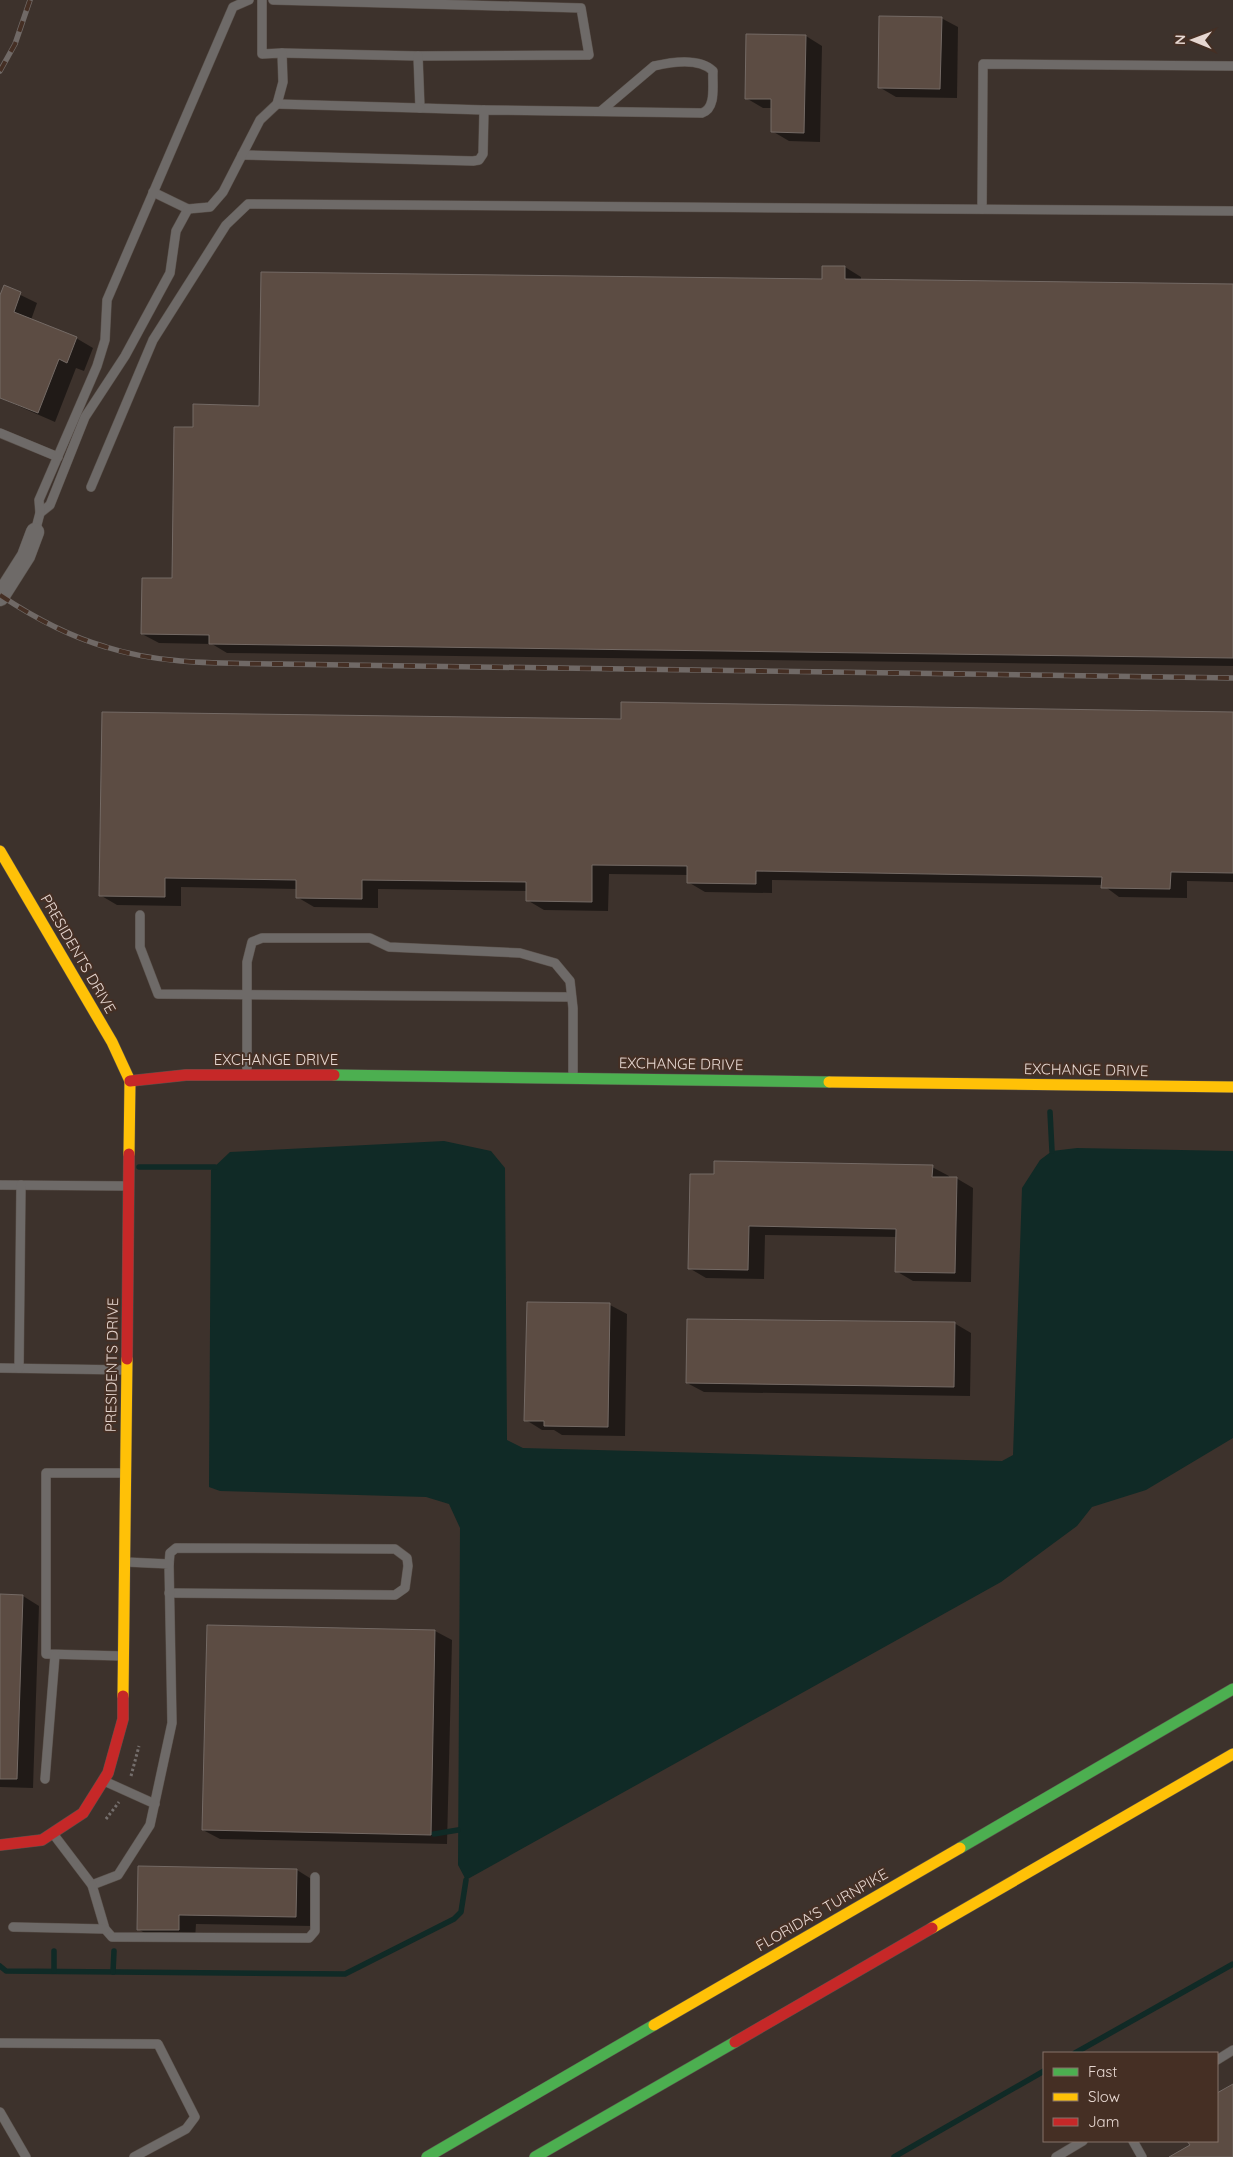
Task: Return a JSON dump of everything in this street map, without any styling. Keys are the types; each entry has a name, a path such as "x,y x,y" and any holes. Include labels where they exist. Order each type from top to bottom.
{"main road":[{"name":"PRESIDENTS DRIVE","path":"0,851 112,1042 130,1081 123,1719 108,1773 83,1813 42,1840 0,1844"},
{"name":"EXCHANGE DRIVE","path":"130,1081 186,1075 247,1074 1233,1087"},
{"name":"FLORIDA'S TURNPIKE","path":"427,2157 1233,1689"},
{"path":"535,2157 1233,1754"}],"street":[{"path":"0,597 26,556 35,532"}],"lane":[{"path":"35,532 40,513 39,500 97,366 105,340 107,300 233,7 249,0"},
{"path":"262,0 262,54 418,56 589,55 581,8 272,0"},
{"path":"154,192 188,208 210,207 223,192 260,120 276,104 283,82 282,53"},
{"path":"418,56 420,108"},
{"path":"276,104 484,110 601,112 706,112 712,105 713,71 701,62 654,66 601,112"},
{"path":"982,209 983,64 1233,66"},
{"path":"242,155 473,161 478,160 482,154 484,110"},
{"path":"91,487 153,340 226,225 248,204 1233,211"},
{"path":"40,513 50,505 86,417 124,356 170,273 176,231 188,208"},
{"path":"0,433 58,457"},
{"path":"140,915 140,947 158,994 571,997"},
{"path":"247,1074 247,962 252,942 262,938 370,938 389,947 520,953 555,963 570,981 573,1078"},
{"path":"0,1185 128,1186"},
{"path":"20,1368 21,1185"},
{"path":"0,1368 127,1370"},
{"path":"123,1656 46,1654 46,1473 125,1473"},
{"path":"92,1885 118,1875 150,1825 155,1804 172,1723 169,1593 170,1553 176,1548 395,1549 406,1558 408,1566 405,1588 394,1595 169,1593"},
{"path":"124,1562 169,1564"},
{"path":"45,1779 54,1655"},
{"path":"104,1781 155,1804"},
{"path":"52,1833 92,1885 105,1929 112,1937 309,1938 315,1931 315,1877"},
{"path":"13,1927 105,1929"},
{"path":"0,2043 158,2044 195,2116 186,2128 134,2157"},
{"path":"1218,2059 1233,2050"},
{"path":"0,2112 26,2157"},
{"path":"1056,2157 1081,2142"},
{"path":"1134,2142 1142,2157"}],"water":[{"path":"444,1141 491,1151 505,1168 507,1440 523,1448 1002,1461 1013,1455 1022,1188 1040,1160 1052,1151 1077,1148 1233,1151 1233,1438 1146,1490 1092,1507 1077,1526 1001,1582 466,1880 458,1865 460,1528 449,1504 426,1497 220,1491 209,1487 211,1170 230,1152"}],"building":[{"path":"879,16 942,17 940,89 878,88"},
{"path":"746,34 806,35 804,133 771,132 771,99 745,99"},
{"path":"822,266 845,266 845,279 1233,284 1233,658 209,644 209,635 141,634 142,578 172,578 174,427 193,427 193,404 259,406 261,272 822,279"},
{"path":"4,285 21,292 14,312 77,337 67,363 59,359 38,413 0,398 0,295"},
{"path":"621,702 1233,712 1233,873 1171,872 1170,889 1101,888 1102,877 756,871 756,884 687,883 687,866 592,865 592,902 526,901 526,882 362,880 362,899 296,898 296,880 165,878 165,897 99,896 102,712 621,719"},
{"path":"714,1161 933,1165 932,1177 957,1177 955,1273 895,1272 896,1229 749,1226 748,1270 688,1269 690,1174 714,1174"},
{"path":"527,1302 610,1303 608,1427 544,1426 544,1421 524,1421"},
{"path":"687,1319 955,1322 954,1387 686,1383"},
{"path":"0,1594 23,1595 17,1779 0,1779"},
{"path":"207,1625 435,1630 431,1835 202,1830"},
{"path":"138,1866 297,1869 296,1917 179,1915 179,1930 137,1930"},
{"path":"1233,2084 1233,2157 1169,2157 1190,2145 1188,2142 1218,2142 1218,2092"}],"waterway":[{"path":"1050,1112 1052,1151"},
{"path":"139,1167 215,1167"},
{"path":"434,1834 458,1830"},
{"path":"0,1966 6,1971 345,1974 454,1919 461,1912 466,1880"},
{"path":"54,1951 54,1971"},
{"path":"113,1972 114,1951"},
{"path":"1077,2052 1233,1964"},
{"path":"894,2157 1043,2072"}],"railway":[{"path":"0,71 15,44 30,0"},
{"path":"0,595 51,625 92,643 127,653 192,662 1233,678"}],"traffic: fast":[{"path":"334,1075 829,1082"},
{"path":"960,1848 1233,1689"},
{"path":"427,2157 654,2025"},
{"path":"535,2157 735,2042"}],"traffic: slow":[{"path":"0,851 112,1042 130,1081 129,1154"},
{"path":"829,1082 1233,1087"},
{"path":"123,1696 127,1359"},
{"path":"932,1928 1233,1754"},
{"path":"654,2025 960,1848"}],"traffic: jam":[{"path":"130,1081 186,1075 334,1075"},
{"path":"127,1359 129,1154"},
{"path":"0,1845 42,1840 83,1813 108,1773 123,1719 123,1696"},
{"path":"735,2042 932,1928"}]}
